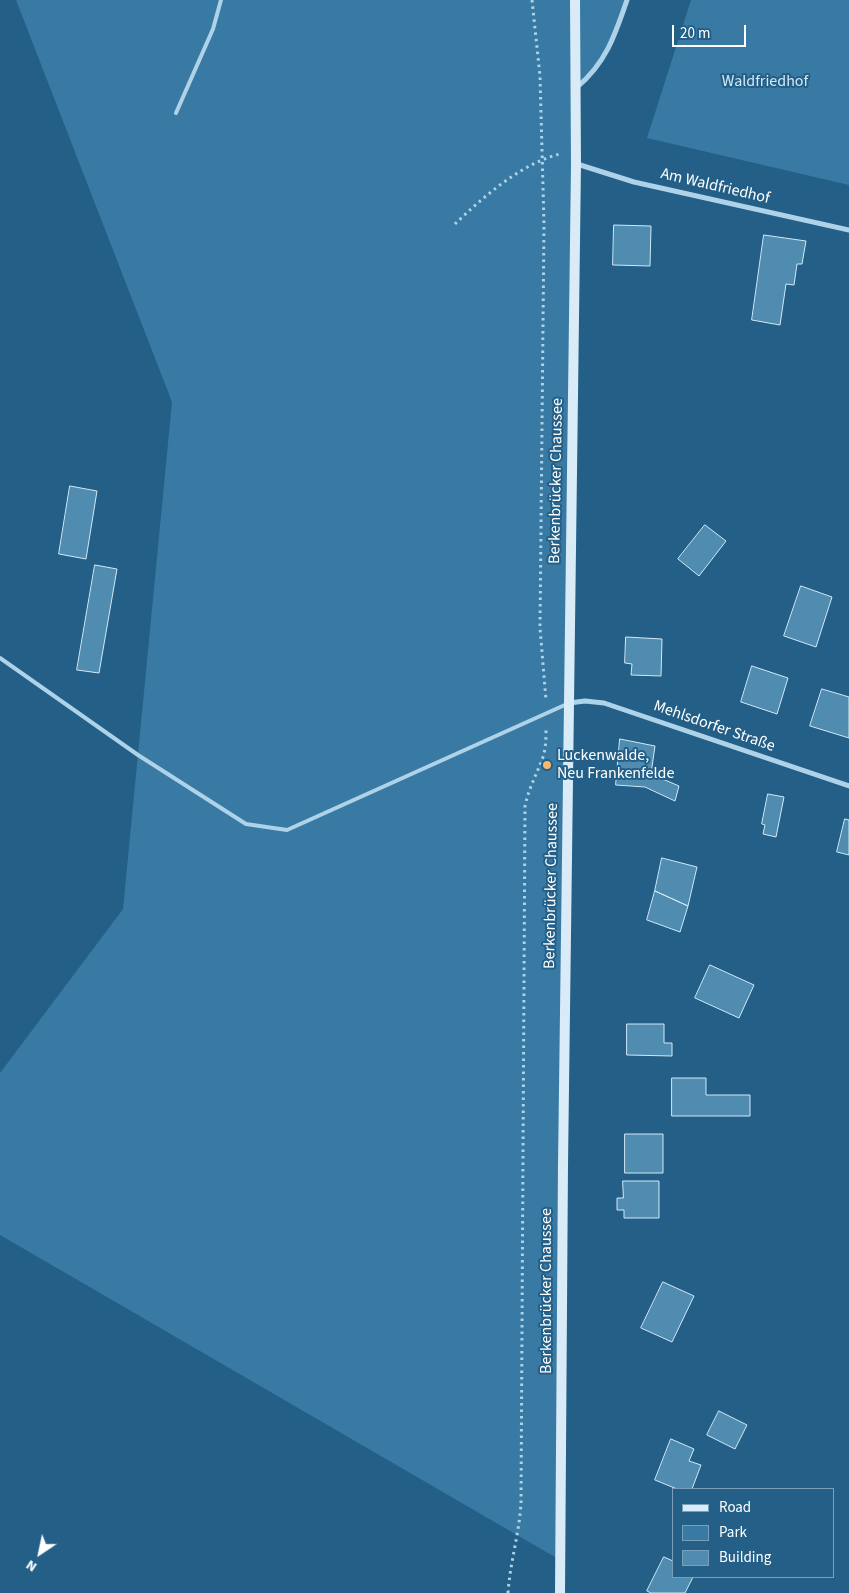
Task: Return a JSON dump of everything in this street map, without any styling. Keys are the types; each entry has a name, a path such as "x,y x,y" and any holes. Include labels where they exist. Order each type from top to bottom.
{"main road":[{"name":"Berkenbrücker Chaussee","path":"560,1593 576,164 575,0"}],"street":[{"path":"575,88 591,76 603,59 615,35 627,0"},
{"name":"Am Waldfriedhof","path":"576,164 634,182 849,230"},
{"name":"Mehlsdorfer Straße","path":"569,703 585,701 604,703 849,786"}],"lane":[{"path":"176,113 213,29 220,0"},
{"path":"0,658 138,755 246,824 288,830 569,703"}],"path":[{"path":"508,1593 509,1571 520,1525 521,1504 525,806 529,789 546,744 546,686 540,628 543,158 540,76 532,0"},
{"path":"456,224 479,200 543,158"}],"green space":[{"path":"16,0 627,0 603,59 575,89 560,1560 0,1235 0,1073 123,909 172,402"},
{"name":"Waldfriedhof","path":"691,0 849,0 849,185 647,138"}],"building":[{"path":"614,225 651,226 650,266 613,265"},
{"path":"764,235 806,241 802,264 797,264 794,285 786,284 780,325 752,320"},
{"path":"70,486 97,491 86,559 59,554"},
{"path":"705,525 726,541 699,576 678,559"},
{"path":"95,565 117,569 99,673 77,670"},
{"path":"801,586 832,597 816,647 784,636"},
{"path":"626,637 662,639 661,676 631,675 632,664 625,663"},
{"path":"752,666 788,678 777,714 741,702"},
{"path":"822,689 849,697 849,738 810,726"},
{"path":"620,739 655,746 651,774 679,786 675,801 645,787 616,785"},
{"path":"768,794 784,797 776,837 763,834 765,825 762,824"},
{"path":"845,819 849,820 849,855 837,852"},
{"path":"662,858 697,867 688,906 655,891"},
{"path":"655,891 688,906 680,932 647,920"},
{"path":"710,965 754,985 739,1018 695,998"},
{"path":"627,1024 664,1024 664,1043 672,1043 672,1056 627,1055"},
{"path":"672,1078 706,1078 706,1095 750,1095 750,1116 672,1116"},
{"path":"625,1134 663,1134 663,1173 625,1173"},
{"path":"623,1181 659,1181 659,1218 624,1218 624,1210 617,1210 617,1198 623,1198"},
{"path":"663,1282 694,1296 672,1342 641,1328"},
{"path":"719,1411 747,1425 735,1449 707,1435"},
{"path":"671,1439 694,1449 689,1461 701,1465 692,1488 675,1488 655,1480"},
{"path":"664,1557 672,1561 672,1578 692,1578 685,1593 651,1593 647,1591"}],"place":[{"name":"Luckenwalde, Neu Frankenfelde","path":"547,765"}]}
